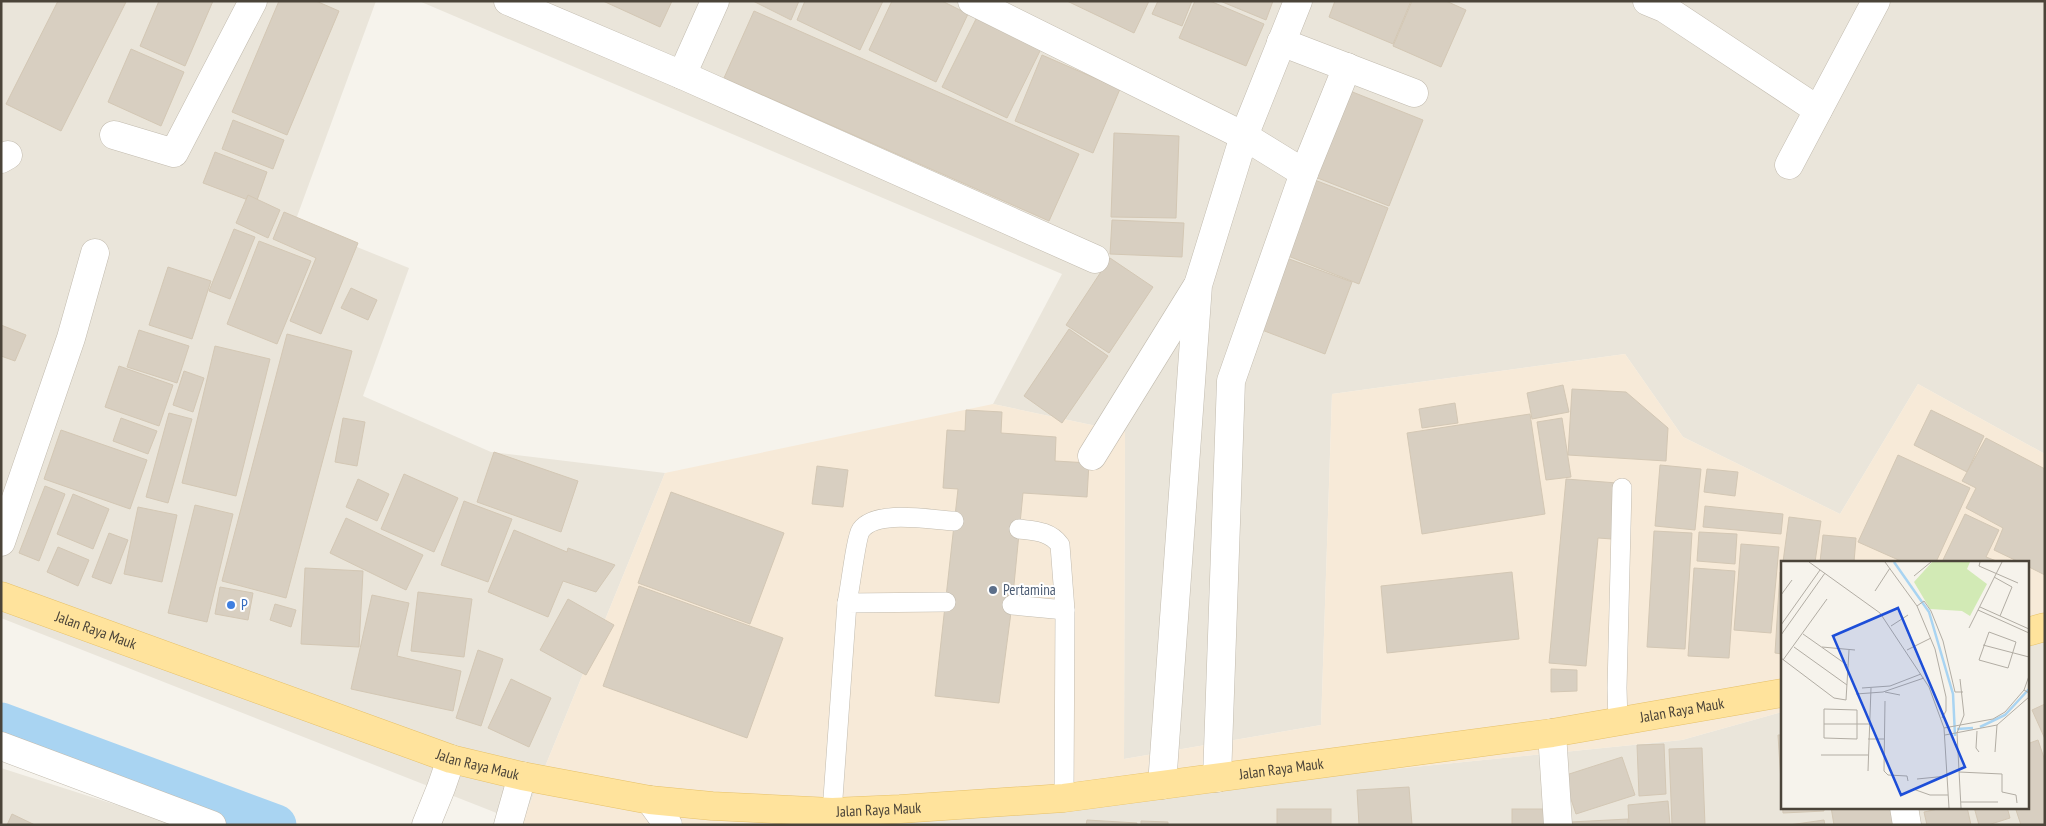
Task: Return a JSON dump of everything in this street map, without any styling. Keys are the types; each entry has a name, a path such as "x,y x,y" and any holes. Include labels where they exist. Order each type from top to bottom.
{"main road":[{"name":"Jalan Raya Mauk","path":"1,596 451,758 522,776 650,800 712,806 832,812 1064,798 1552,733 1781,694"},
{"path":"2028,632 2045,627"}],"street":[{"path":"114,135 174,153 254,1"},
{"path":"508,1 682,75 1095,258"},
{"path":"682,75 715,1"},
{"path":"972,1 1244,136 1304,173"},
{"path":"1162,785 1198,285 1244,136 1298,1"},
{"path":"1789,165 1876,1"},
{"path":"1662,4 1818,110"},
{"path":"1281,42 1414,93"},
{"path":"1217,778 1231,380 1304,173 1347,68"},
{"path":"1,542 71,338 95,253"},
{"path":"1092,456 1198,285"},
{"path":"1192,376 1231,380"},
{"path":"1552,733 1558,825"},
{"path":"1,746 212,825"},
{"path":"426,825 451,758"},
{"path":"508,824 522,776"},
{"path":"650,800 668,825"},
{"path":"1904,808 1907,825"}],"lane":[{"path":"1618,723 1617,688 1622,488"},
{"path":"832,812 847,603 860,531 869,522 883,517 954,521"},
{"path":"1019,529 1047,534 1054,537 1060,545 1065,610 1064,798"},
{"path":"847,603 946,602"},
{"path":"1012,605 1065,610"}],"shaded area":[{"path":"1,1 376,1 295,222 409,268 363,396 491,452 665,473 522,823 1,618"},
{"path":"419,1 2045,1 2045,454 1918,384 1840,514 1683,437 1625,354 1332,394 1321,725 1124,759 1125,432 993,404 1062,274"},
{"path":"1625,354 1683,437 1840,514 1918,384 2045,454 2045,630 2028,637 2028,561 1781,561 1781,712 1682,740 838,825 531,825 522,823 665,473 993,404 1125,432 1124,759 1321,725 1332,394"},
{"path":"2045,630 2045,825 838,825 1682,740 1781,712 1781,808 2028,808 2028,637"},
{"path":"1,768 179,825 1,825"}],"building":[{"path":"58,1 126,2 61,131 6,104"},
{"path":"159,1 213,1 185,66 140,46"},
{"path":"279,1 316,1 339,11 287,135 232,112"},
{"path":"603,1 672,1 660,27"},
{"path":"753,1 799,1 791,20"},
{"path":"805,1 883,1 860,50 797,20"},
{"path":"892,1 942,1 968,14 936,82 869,50"},
{"path":"1067,1 1149,1 1134,33"},
{"path":"1158,1 1192,1 1182,26 1152,14"},
{"path":"1195,1 1210,1 1264,24 1246,66 1179,38"},
{"path":"1220,1 1273,1 1266,20"},
{"path":"1335,1 1411,1 1393,44 1329,17"},
{"path":"1412,1 1446,1 1466,10 1441,67 1393,46"},
{"path":"754,11 1079,154 1049,221 724,78"},
{"path":"977,17 1041,49 1007,118 942,87"},
{"path":"131,49 184,72 161,126 108,102"},
{"path":"1042,55 1120,89 1093,153 1015,121"},
{"path":"1350,91 1423,120 1389,206 1315,177"},
{"path":"233,120 284,140 273,169 222,149"},
{"path":"1114,133 1179,136 1176,218 1111,217"},
{"path":"215,152 267,172 256,203 203,183"},
{"path":"1312,179 1388,208 1359,284 1283,254"},
{"path":"248,195 280,210 268,238 236,223"},
{"path":"284,212 358,243 321,334 290,321 316,258 273,239"},
{"path":"1112,220 1184,223 1182,257 1110,254"},
{"path":"234,229 255,237 230,299 209,291"},
{"path":"259,241 311,261 277,344 227,324"},
{"path":"1281,256 1352,282 1325,354 1254,327"},
{"path":"1110,258 1153,287 1109,353 1066,325"},
{"path":"168,267 211,281 192,339 149,325"},
{"path":"351,288 377,300 368,320 341,308"},
{"path":"1,325 26,335 15,361 1,356"},
{"path":"1069,329 1108,356 1062,423 1024,396"},
{"path":"139,330 189,346 177,383 127,367"},
{"path":"287,334 352,351 286,598 222,581"},
{"path":"215,346 270,359 236,496 182,483"},
{"path":"119,366 173,385 159,426 105,407"},
{"path":"184,371 204,378 193,412 173,405"},
{"path":"1563,385 1569,412 1532,419 1527,393"},
{"path":"1572,389 1626,392 1668,428 1666,461 1568,455"},
{"path":"1455,403 1458,423 1422,428 1419,409"},
{"path":"966,410 1002,412 1001,433 1056,437 1055,461 1089,463 1087,497 1023,493 1012,605 999,703 935,696 958,489 943,488 947,430 965,431"},
{"path":"1931,410 1984,436 1967,472 1914,445"},
{"path":"169,413 192,419 168,503 146,497"},
{"path":"1530,414 1545,514 1422,534 1407,433"},
{"path":"121,418 157,431 148,454 113,441"},
{"path":"343,418 365,422 357,466 335,462"},
{"path":"1562,418 1571,477 1546,480 1537,422"},
{"path":"61,430 147,460 130,509 44,479"},
{"path":"1986,438 2045,469 2045,575 2028,566 2028,561 2017,561 1994,550 2003,528 1966,508 1976,488 1962,481"},
{"path":"494,452 578,481 561,532 477,502"},
{"path":"1898,455 1970,488 1936,561 1901,561 1858,542"},
{"path":"1660,465 1701,469 1695,530 1655,526"},
{"path":"817,466 848,470 843,507 812,504"},
{"path":"1707,469 1738,472 1735,496 1704,492"},
{"path":"404,474 458,498 434,552 381,529"},
{"path":"358,479 389,494 377,521 346,507"},
{"path":"1566,479 1617,483 1612,539 1598,538 1586,666 1549,663"},
{"path":"45,486 65,494 39,561 19,553"},
{"path":"671,492 784,533 750,624 638,583"},
{"path":"73,494 109,509 93,549 57,534"},
{"path":"464,501 512,519 488,582 441,565"},
{"path":"195,505 233,514 207,622 168,613"},
{"path":"1705,506 1783,514 1781,534 1703,527"},
{"path":"138,507 177,515 162,582 124,574"},
{"path":"1965,514 1999,530 1986,557 1996,561 1942,561"},
{"path":"1789,517 1821,521 1815,561 1783,561"},
{"path":"346,518 423,555 406,590 330,553"},
{"path":"514,530 567,552 568,548 615,565 596,592 563,581 548,617 488,592"},
{"path":"1654,531 1692,533 1685,649 1647,647"},
{"path":"1699,532 1737,534 1735,564 1697,561"},
{"path":"109,533 128,540 111,584 92,577"},
{"path":"1823,535 1856,538 1854,561 1820,561"},
{"path":"1741,544 1779,547 1771,633 1734,630"},
{"path":"58,547 89,560 78,586 47,572"},
{"path":"305,568 363,571 359,647 301,644"},
{"path":"1694,568 1735,571 1729,658 1688,656"},
{"path":"1512,572 1519,639 1387,653 1381,586"},
{"path":"1780,572 1781,572 1781,654 1775,653"},
{"path":"639,586 783,638 747,738 603,686"},
{"path":"220,587 253,593 248,620 215,614"},
{"path":"418,592 472,599 464,657 411,651"},
{"path":"372,595 409,603 397,656 461,671 453,711 351,689"},
{"path":"568,599 614,625 586,675 540,650"},
{"path":"275,604 296,610 291,627 270,620"},
{"path":"478,650 503,659 481,726 456,718"},
{"path":"1551,669 1577,670 1577,691 1551,692"},
{"path":"511,679 551,698 529,747 488,728"},
{"path":"2045,704 2045,739 2032,710"},
{"path":"1778,735 1781,735 1781,782"},
{"path":"2038,740 2045,761 2045,825 2021,825 2015,808 2028,808 2028,744"},
{"path":"1664,744 1666,794 1639,796 1637,745"},
{"path":"1702,748 1705,825 1672,825 1669,749"},
{"path":"1622,757 1635,795 1576,814 1563,776"},
{"path":"1409,787 1412,825 1359,825 1357,790"},
{"path":"1668,801 1670,825 1629,825 1628,805"},
{"path":"1783,808 1824,808 1824,811 1783,813"},
{"path":"1831,808 1891,808 1894,825 1834,825"},
{"path":"1942,808 1967,808 1971,825 1927,825 1924,812"},
{"path":"1974,808 2007,808 2010,818 1988,825 1979,825"},
{"path":"1277,809 1331,809 1331,825 1277,825"},
{"path":"1512,809 1555,809 1555,825 1512,825"},
{"path":"12,814 35,825 7,825"},
{"path":"1628,819 1628,825 1571,825 1571,822"},
{"path":"1087,820 1137,823 1137,825 1086,825"},
{"path":"1824,820 1825,825 1789,825"},
{"path":"1141,821 1168,822 1168,825 1141,825"}],"waterway":[{"path":"1,723 276,825"}],"place":[{"name":"Pertamina","path":"993,590"},
{"name":"P","path":"231,605"}]}
